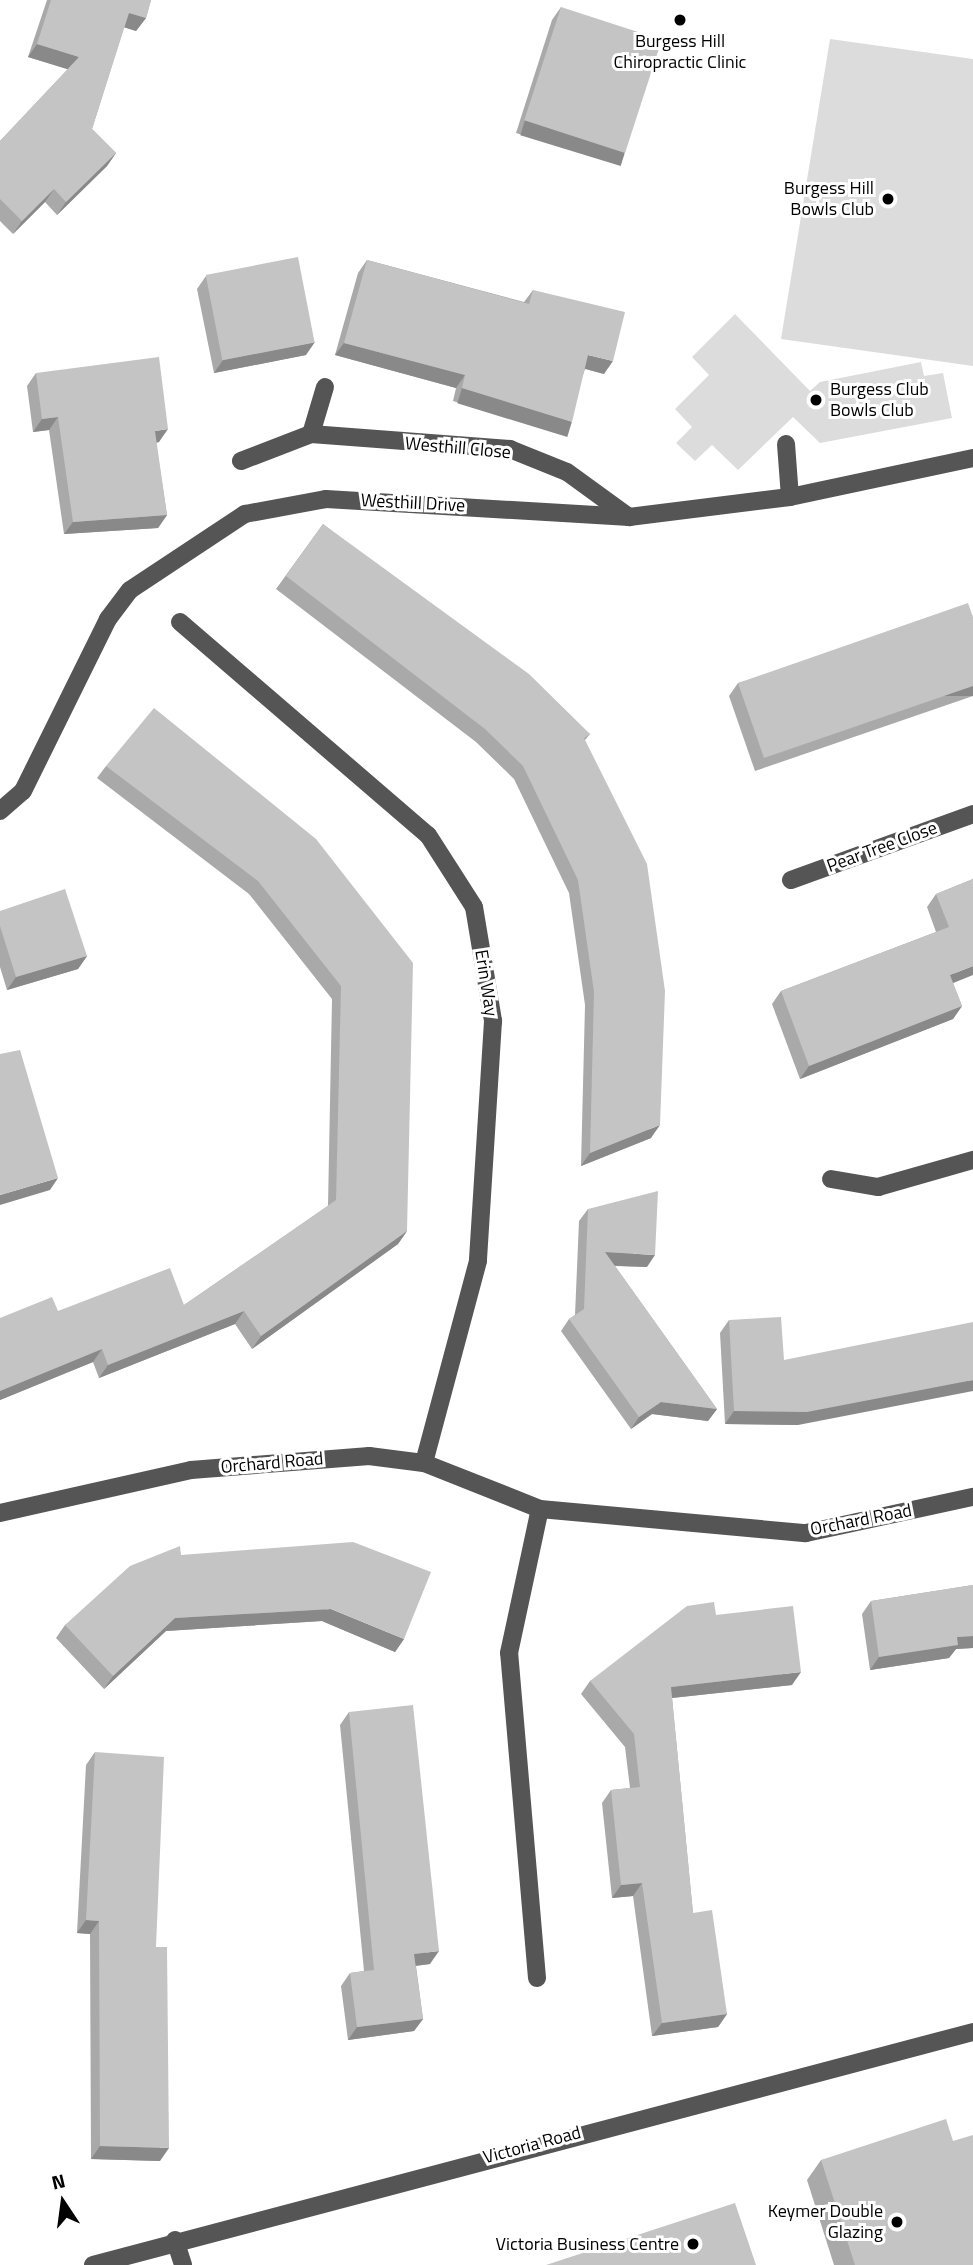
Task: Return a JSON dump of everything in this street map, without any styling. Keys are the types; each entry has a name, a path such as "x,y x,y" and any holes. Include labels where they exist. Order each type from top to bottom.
{"street":[{"path":"240,461 311,434 325,387"},
{"name":"Westhill Close","path":"311,434 510,449 567,472 629,517"},
{"path":"786,444 790,497"},
{"name":"Westhill Drive","path":"0,811 23,791 108,619 131,590 244,514 326,499 629,517 790,497 973,458"},
{"name":"Erin Way","path":"180,622 428,835 474,907 493,1021 478,1261 424,1463"},
{"name":"Pear Tree Close","path":"791,880 973,814"},
{"path":"831,1180 878,1187 973,1160"},
{"name":"Orchard Road","path":"0,1513 191,1470 369,1456 424,1463 540,1509 806,1533 973,1497"},
{"path":"537,1978 509,1653 540,1509"},
{"name":"Victoria Road","path":"93,2265 175,2240 973,2032"},
{"path":"175,2240 183,2265"}],"shaded area":[{"name":"Burgess Hill Bowls Club","path":"830,39 973,59 973,366 781,339"},
{"name":"Burgess Club Bowls Club","path":"735,314 810,391 820,382 921,362 924,376 943,373 952,418 820,443 793,417 738,470 712,445 695,461 676,443 692,427 675,409 709,375 692,357"}],"building":[{"path":"51,0 151,0 146,18 129,13 92,129 116,153 66,202 54,189 22,221 0,199 0,141 79,57 37,44"},
{"path":"561,7 662,40 625,153 524,120"},
{"path":"298,257 315,342 222,360 206,275"},
{"path":"367,260 529,304 533,290 625,312 613,361 588,355 572,422 462,388 465,375 344,343"},
{"path":"159,357 168,429 155,431 167,515 73,522 58,417 42,419 36,373"},
{"path":"323,524 529,674 590,734 584,738 647,864 665,991 660,1125 590,1153 594,992 578,880 523,766 485,729 286,576"},
{"path":"968,603 973,617 973,686 764,758 738,683"},
{"path":"154,708 316,839 413,963 407,1231 261,1336 244,1311 108,1365 102,1349 0,1391 0,1318 52,1297 58,1311 170,1268 184,1305 336,1200 341,986 258,881 106,766"},
{"path":"973,879 973,966 950,975 962,1006 809,1066 781,991 949,927 936,894"},
{"path":"65,889 87,956 16,977 0,926 0,911"},
{"path":"20,1050 58,1178 0,1195 0,1054"},
{"path":"658,1191 655,1255 605,1252 717,1409 661,1402 639,1417 569,1319 584,1309 588,1209"},
{"path":"781,1317 784,1360 973,1322 973,1380 807,1412 734,1411 729,1320"},
{"path":"353,1542 431,1572 404,1639 331,1609 175,1618 113,1676 65,1625 130,1566 180,1546 181,1555"},
{"path":"973,1585 973,1636 957,1637 958,1645 879,1657 871,1601"},
{"path":"714,1602 716,1615 793,1606 801,1672 671,1687 693,1913 712,1910 727,2014 662,2023 642,1883 621,1885 611,1790 640,1787 634,1734 590,1681 687,1606"},
{"path":"413,1705 439,1951 414,1954 423,2019 357,2027 350,1973 374,1970 349,1712"},
{"path":"95,1752 164,1757 156,1947 167,1947 169,2148 100,2146 99,1921 86,1920"},
{"name":"Keymer Double Glazing","path":"946,2119 953,2141 973,2135 973,2265 855,2265 821,2160"},
{"path":"735,2203 756,2265 546,2265"}],"place":[{"name":"Burgess Hill Chiropractic Clinic","path":"680,20"},
{"name":"Burgess Hill Bowls Club","path":"888,199"},
{"name":"Burgess Club Bowls Club","path":"816,400"},
{"name":"Keymer Double Glazing","path":"897,2222"},
{"name":"Victoria Business Centre","path":"693,2244"}]}
